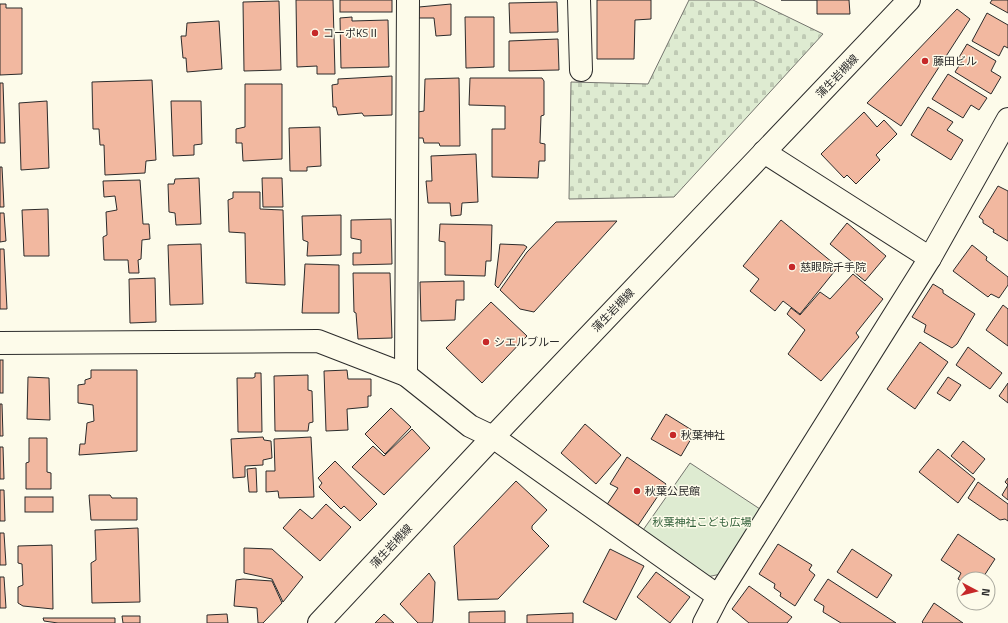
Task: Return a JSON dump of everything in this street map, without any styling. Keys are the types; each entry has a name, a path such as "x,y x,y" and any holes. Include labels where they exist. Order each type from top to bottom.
{"street":[{"path":"406,375 408,0"},
{"path":"579,0 581,70"},
{"name":"蒲生岩槻線","path":"319,623 493,437 910,0"},
{"path":"704,623 718,596 930,258 1008,119"},
{"path":"764,152 930,258"},
{"path":"0,343 318,341 406,375 470,426 493,437 718,596"}],"green space":[{"path":"689,0 753,0 823,34 674,197 569,199 571,82 648,84"},
{"name":"秋葉神社こども広場","path":"690,463 763,511 721,574 702,578 641,533"}],"building":[{"name":"コーポKSⅡ","path":"296,0 333,0 335,74 317,74 317,66 297,67"},
{"path":"340,0 392,0 392,12 340,12"},
{"path":"597,0 651,0 651,19 635,20 634,59 597,59"},
{"path":"817,0 849,0 850,14 817,14"},
{"path":"992,0 1008,0 1008,13 990,3"},
{"path":"279,1 281,70 244,71 243,2"},
{"path":"557,2 558,32 510,33 509,3"},
{"path":"0,4 6,4 6,8 22,8 22,74 0,75"},
{"path":"451,4 451,35 436,36 434,18 418,18 419,7"},
{"name":"藤田ビル","path":"957,9 970,19 901,126 867,103"},
{"path":"987,13 1008,25 1008,48 1004,46 999,56 972,41"},
{"path":"352,17 352,21 388,20 389,67 341,68 340,18"},
{"path":"465,17 494,17 494,67 466,68"},
{"path":"219,21 222,69 187,72 186,58 183,58 181,36 186,36 187,23"},
{"path":"558,39 559,70 509,71 509,41"},
{"path":"967,44 996,61 991,71 1001,77 991,94 955,72 962,61 958,59"},
{"path":"948,74 987,98 979,110 971,105 963,118 932,99"},
{"path":"392,76 392,115 364,116 362,113 338,115 336,107 333,107 332,85 338,84 338,79"},
{"path":"459,78 460,146 440,146 439,143 424,143 423,138 417,138 418,112 424,111 425,79"},
{"path":"470,78 542,78 544,81 544,115 541,116 540,143 545,144 545,161 539,161 538,178 492,177 492,129 505,129 505,106 469,105"},
{"path":"152,80 156,160 146,161 145,173 105,175 104,145 100,145 99,129 93,129 92,82"},
{"path":"0,83 3,83 5,143 0,143"},
{"path":"245,84 282,84 282,159 243,161 242,143 236,143 236,129 245,127"},
{"path":"47,101 49,168 21,170 19,103"},
{"path":"171,101 201,101 202,144 194,145 194,155 173,156"},
{"path":"928,107 953,122 947,130 963,140 951,160 911,135"},
{"path":"864,112 877,127 884,120 897,134 876,155 880,160 856,184 847,175 844,178 821,154"},
{"path":"320,127 321,166 307,167 307,171 290,171 289,128"},
{"path":"476,154 478,202 462,203 461,215 451,216 450,203 428,203 426,181 432,181 431,156"},
{"path":"0,167 2,167 4,207 0,207"},
{"path":"199,178 201,224 176,225 175,213 169,212 168,184 174,184 175,179"},
{"path":"262,178 282,178 283,207 263,207"},
{"path":"140,180 143,224 149,224 150,239 142,240 141,259 138,260 139,273 129,273 128,260 104,260 103,237 107,235 106,212 117,210 115,196 104,197 103,181"},
{"path":"998,186 1008,191 1008,241 993,232 994,230 983,223 983,220 979,217"},
{"path":"233,192 260,192 260,209 283,210 285,285 246,283 245,233 229,232 228,200 233,198"},
{"path":"48,209 49,256 24,256 22,210"},
{"path":"0,213 4,213 6,241 0,242"},
{"path":"341,215 341,255 307,256 308,242 303,240 302,216"},
{"path":"391,219 392,264 353,265 353,253 361,253 361,240 351,238 351,220"},
{"path":"781,220 838,267 800,314 783,301 775,311 750,291 759,279 743,266"},
{"path":"617,221 534,312 520,309 500,290 527,252 556,222"},
{"path":"847,223 886,256 865,281 854,272 857,266 830,244"},
{"path":"440,224 492,225 491,261 486,261 485,276 445,275 445,242 439,241"},
{"path":"201,244 203,304 170,305 168,245"},
{"path":"500,244 524,245 527,247 498,288 495,285"},
{"path":"972,245 987,257 986,260 1008,277 1008,285 999,298 991,294 988,297 953,271"},
{"path":"0,249 4,249 7,309 0,309"},
{"path":"305,264 339,265 339,313 302,313"},
{"path":"353,273 390,273 392,338 358,339 356,313 354,312"},
{"path":"853,274 883,299 856,333 859,337 821,381 788,354 805,330 787,314 791,308 800,315 820,292 830,299"},
{"path":"155,278 156,322 130,323 129,279"},
{"path":"464,281 464,300 456,300 455,320 421,321 420,282"},
{"path":"933,284 943,290 943,293 975,314 957,344 952,348 924,332 926,325 912,317"},
{"name":"シエルブルー","path":"491,302 527,336 482,383 446,348"},
{"path":"1003,305 1008,309 1008,346 986,330"},
{"path":"920,342 948,362 915,409 887,389"},
{"path":"968,347 1002,373 990,389 956,365"},
{"path":"0,360 3,360 3,393 0,393"},
{"path":"91,370 137,370 137,451 79,455 80,444 85,444 87,423 94,421 93,405 78,403 78,385 85,384 85,380 91,378"},
{"path":"347,370 348,379 371,379 371,396 368,396 368,407 347,409 348,430 326,431 324,371"},
{"path":"255,373 261,373 262,432 238,432 237,378 253,378 255,377"},
{"path":"308,375 308,390 312,391 313,422 309,423 308,431 275,431 274,376"},
{"path":"28,377 49,378 50,420 27,419"},
{"path":"948,377 961,385 950,401 937,393"},
{"path":"1008,383 1008,403 999,396"},
{"path":"0,404 2,404 3,436 0,436"},
{"path":"391,408 411,427 385,454 365,434"},
{"name":"秋葉神社","path":"666,414 695,432 681,456 651,439"},
{"path":"585,424 621,455 596,484 561,453"},
{"path":"412,429 430,448 384,495 352,467 373,446 384,456"},
{"path":"263,437 264,440 271,441 272,458 263,460 263,465 245,466 245,477 233,478 231,439"},
{"path":"311,437 314,497 279,498 278,491 266,492 266,471 275,471 274,439"},
{"path":"29,438 47,438 47,472 51,473 51,489 26,489 26,463 29,462"},
{"path":"963,441 985,459 973,474 951,456"},
{"path":"0,447 3,447 4,479 0,479"},
{"path":"938,449 975,479 958,503 919,472"},
{"path":"627,457 666,484 635,530 604,509 618,488 610,484"},
{"path":"335,461 377,504 360,521 344,506 341,509 319,487 322,483 318,478"},
{"path":"256,468 257,492 249,492 247,469"},
{"path":"1008,478 1008,485 1005,482"},
{"path":"516,481 547,510 532,526 532,529 549,546 498,599 458,600 454,546"},
{"path":"978,482 1008,504 1008,521 1005,519 1000,520 968,498"},
{"path":"1008,485 1008,500 1002,495"},
{"path":"0,490 4,490 5,521 0,521"},
{"path":"89,495 110,495 112,498 137,498 137,520 91,520"},
{"path":"25,497 53,497 53,512 25,512"},
{"path":"326,504 351,527 320,561 283,528 300,509 312,519"},
{"path":"138,528 140,602 92,603 91,563 96,560 95,530"},
{"path":"0,533 4,533 6,565 0,565"},
{"path":"958,534 995,559 987,571 958,571 941,560"},
{"path":"778,544 812,565 809,570 815,575 795,606 780,596 781,593 774,588 775,584 759,574"},
{"path":"52,545 53,609 23,606 18,603 18,587 23,585 22,564 18,563 18,546"},
{"path":"244,548 272,549 303,577 283,602 272,579 244,573"},
{"path":"610,549 644,566 616,620 583,602"},
{"path":"852,549 892,575 877,598 837,572"},
{"path":"656,572 690,597 670,623 637,597"},
{"path":"429,573 435,582 433,621 432,623 418,623 400,604"},
{"path":"0,577 4,577 6,608 0,608"},
{"path":"828,579 896,623 841,623 823,612 824,606 814,600"},
{"path":"236,580 272,581 282,603 263,623 258,623 257,608 234,606"},
{"path":"749,586 792,617 787,623 749,623 732,609"},
{"path":"934,603 963,623 923,623 922,622"},
{"path":"505,611 505,623 469,623 469,612"},
{"path":"573,613 573,623 527,623 527,615"},
{"path":"227,614 228,623 207,623 207,615"},
{"path":"384,614 394,623 375,623"},
{"path":"122,616 140,616 140,623 123,623"},
{"path":"43,618 115,618 115,623 58,623 44,621"}],"place":[{"name":"コーポKSⅡ","path":"315,33"},
{"name":"藤田ビル","path":"925,61"},
{"name":"慈眼院千手院","path":"792,267"},
{"name":"シエルブルー","path":"486,342"},
{"name":"秋葉神社","path":"673,435"},
{"name":"秋葉公民館","path":"637,491"}]}
